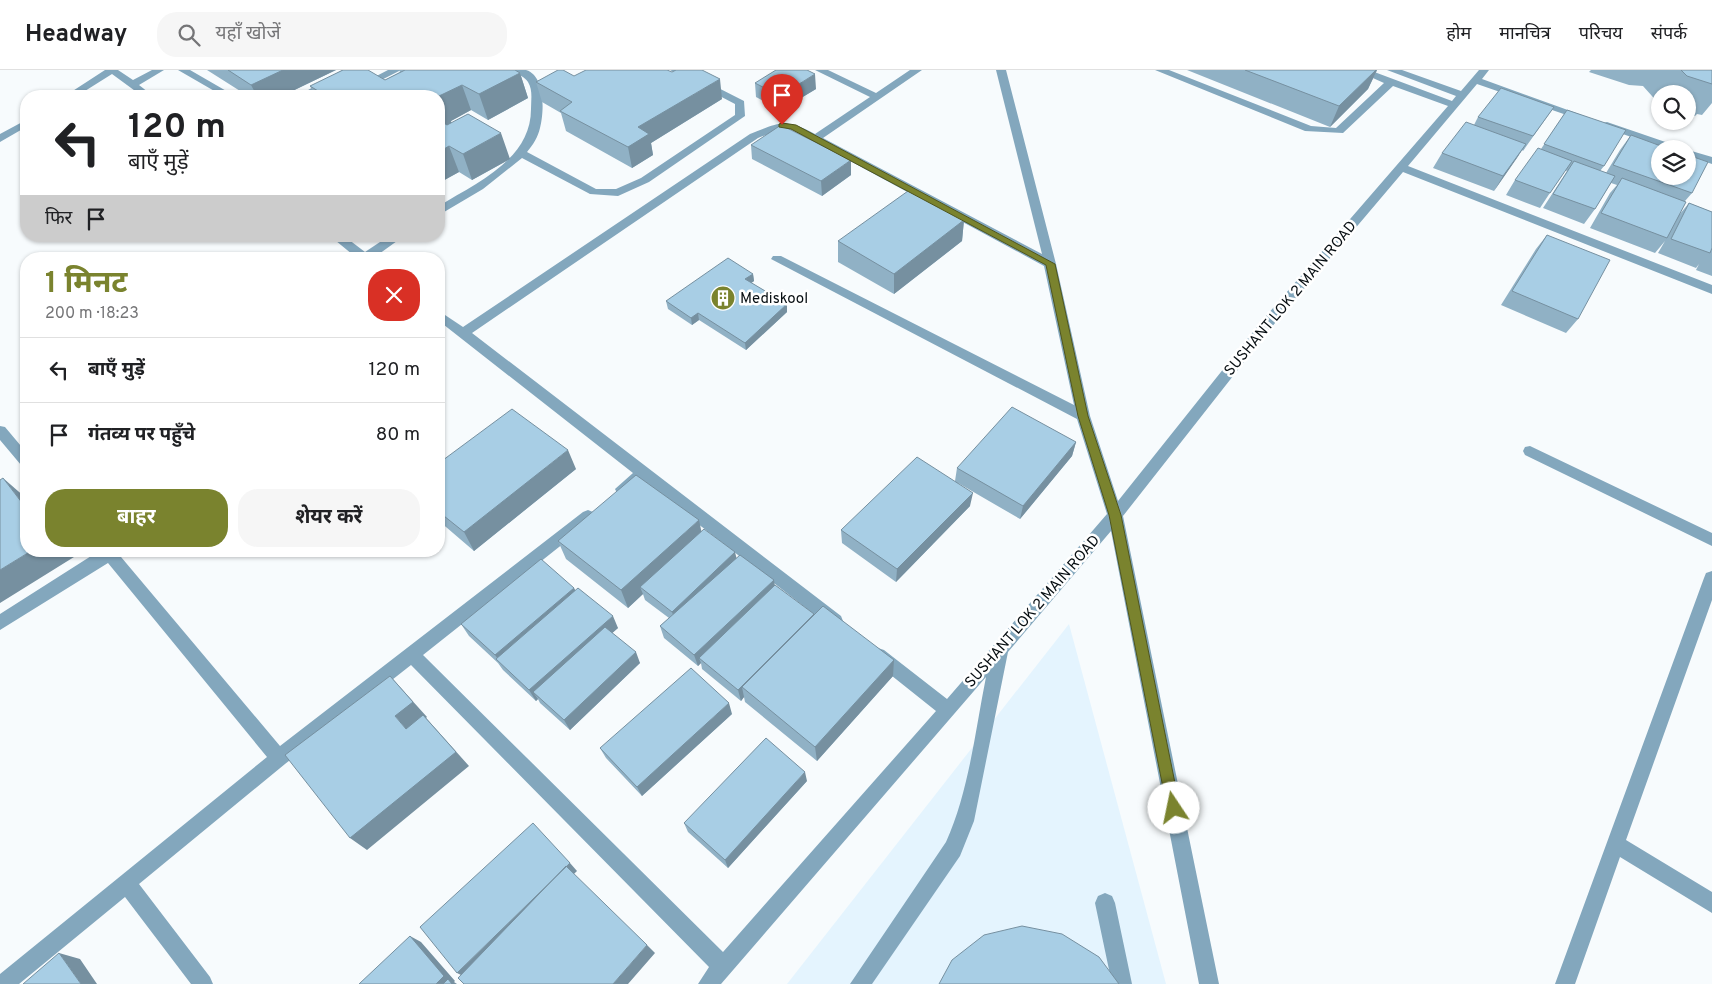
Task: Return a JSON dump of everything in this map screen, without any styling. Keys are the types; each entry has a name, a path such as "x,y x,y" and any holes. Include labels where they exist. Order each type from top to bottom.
{"street":[{"path":"80,90 112,70 139,90"},
{"path":"132,85 159,70"},
{"path":"183,70 219,90"},
{"path":"314,90 349,70"},
{"path":"355,90 396,70"},
{"path":"445,207 510,164 527,147 534,132 536,89 533,79 519,70"},
{"path":"520,154 594,192 618,193 646,180 740,116 740,103 675,70"},
{"path":"820,70 877,96"},
{"path":"816,138 917,70"},
{"path":"1002,70 1050,264 1083,416 1115,515 1209,984"},
{"path":"1160,70 1309,129 1322,132 1339,131 1392,82"},
{"path":"1360,70 1392,82 1459,100"},
{"path":"1398,71 1459,100"},
{"path":"1479,75 1652,140"},
{"name":"SUSHANT LOK 2 MAIN ROAD","path":"708,984 948,710 1115,515 1265,326 1479,75"},
{"path":"463,333 754,136 782,125 793,126 1050,264"},
{"path":"0,139 20,127"},
{"path":"1696,155 1712,161"},
{"path":"1400,167 1712,290"},
{"path":"344,242 357,252"},
{"path":"374,252 389,242"},
{"path":"777,258 1083,416"},
{"path":"445,320 847,631"},
{"path":"0,431 20,454"},
{"path":"1530,451 1712,540"},
{"path":"3,984 279,758 644,472"},
{"path":"0,623 100,557"},
{"path":"112,557 279,758"},
{"path":"1566,984 1712,578"},
{"path":"860,984 953,849 959,835 973,790 1001,646"},
{"path":"870,649 948,710"},
{"path":"412,655 723,967"},
{"path":"1616,844 1712,903"},
{"path":"127,884 203,984"},
{"path":"1105,903 1122,984"}],"shaded area":[{"path":"1069,624 1166,984 787,984"}],"building":[{"path":"228,70 283,70 251,85"},
{"path":"343,70 368,70 385,80 405,70 515,70 520,73 479,94 462,85 445,93 445,90 316,90 310,86"},
{"path":"558,70 563,70 574,76 586,70 667,70 672,72 676,70 702,70 720,79 638,127 649,134 628,147 560,111 572,102 536,82"},
{"path":"776,70 807,70 815,74 780,96 755,83"},
{"path":"1245,70 1376,70 1339,106"},
{"path":"1681,70 1712,70 1712,84 1687,76"},
{"path":"1501,88 1554,107 1533,136 1478,117"},
{"path":"1567,110 1626,130 1604,166 1544,144"},
{"path":"468,114 501,133 463,154 449,146 445,148 445,124 447,125"},
{"path":"1466,122 1526,144 1503,176 1442,153"},
{"path":"781,125 851,160 821,181 751,145"},
{"path":"1631,135 1651,142 1651,178 1613,165"},
{"path":"1538,148 1572,161 1550,193 1515,180"},
{"path":"1696,158 1708,162 1692,193 1669,185 1696,185"},
{"path":"1574,161 1615,176 1595,209 1553,194"},
{"path":"1622,178 1686,202 1667,238 1601,213"},
{"path":"908,191 964,220 894,274 838,241"},
{"path":"1689,203 1712,212 1712,248 1710,253 1671,239"},
{"path":"1547,235 1610,260 1578,319 1512,291"},
{"name":"Mediskool","path":"728,258 753,274 745,279 787,304 745,343 698,313 691,318 666,301"},
{"path":"1012,407 1076,442 1023,506 957,468"},
{"path":"512,409 568,450 464,532 445,517 445,459"},
{"path":"917,457 973,493 897,569 841,530"},
{"path":"636,475 699,520 621,590 558,541"},
{"path":"3,478 20,500 21,557 0,570 0,480"},
{"path":"704,529 735,552 672,612 640,587"},
{"path":"740,555 774,580 694,655 660,626"},
{"path":"541,559 574,588 495,655 461,624"},
{"path":"775,585 814,614 738,690 699,658"},
{"path":"578,588 613,616 529,690 496,659"},
{"path":"823,606 894,660 815,747 742,687"},
{"path":"605,627 636,652 564,720 533,692"},
{"path":"691,668 729,703 637,787 600,748"},
{"path":"390,676 413,702 395,716 406,729 423,715 456,752 350,838 285,755"},
{"path":"766,738 805,772 725,860 684,823"},
{"path":"533,823 570,863 457,973 420,927"},
{"path":"566,866 647,945 613,984 464,984 458,978"},
{"path":"1022,926 1062,934 1099,957 1119,984 939,984 952,960 984,935"},
{"path":"410,936 444,976 436,984 359,984"},
{"path":"59,953 81,984 23,984"},
{"path":"448,979 452,984 443,984"}],"place":[{"name":"Mediskool","path":"723,298"}],"route":[{"path":"782,125 793,126 1050,264 1083,416 1115,515 1174,808"}]}
